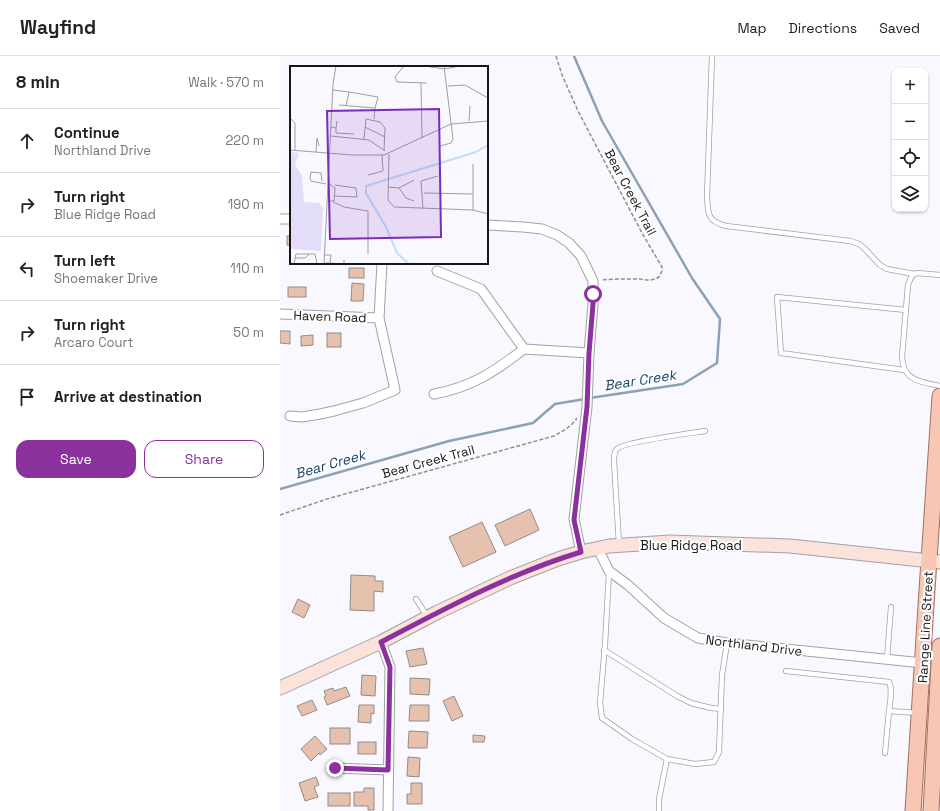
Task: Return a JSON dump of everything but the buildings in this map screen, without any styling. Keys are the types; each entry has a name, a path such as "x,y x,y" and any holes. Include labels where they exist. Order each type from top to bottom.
{"main road":[{"name":"Range Line Street","path":"913,811 923,663 934,561 940,396"},
{"name":"Range Line Street","path":"930,811 940,646"}],"street":[{"path":"280,218 290,219"},
{"path":"488,225 542,229 557,235 569,243 581,256 593,281 587,407 574,520 581,552"},
{"path":"290,416 302,417 334,411 363,403 395,390 379,318 382,264"},
{"path":"437,271 481,289 524,349"},
{"name":"Haven Road","path":"280,314 379,318"},
{"path":"434,394 461,388 481,379 524,349 589,353"},
{"name":"Blue Ridge Road","path":"280,688 381,642 510,578 558,559 581,552 619,545 670,542 790,546 934,561"},
{"name":"Northland Drive","path":"598,549 609,571 628,585 664,618 698,638 727,643 923,663"},
{"path":"381,642 390,667 388,811"},
{"path":"335,768 388,770"}],"lane":[{"path":"712,56 707,196 708,210 712,221 726,226 850,241 859,244 866,249 880,265 887,268 914,274 940,275"},
{"path":"914,274 908,285 902,364 904,370 910,377 920,382 940,386"},
{"path":"904,370 781,353 777,297 906,310"},
{"path":"619,545 614,461 614,453 616,449 620,446 643,441 705,431"},
{"path":"609,571 600,703 602,718 632,739 667,759 695,764 714,762 720,752 722,675 727,643"},
{"path":"416,600 428,618"},
{"path":"887,659 892,607"},
{"path":"604,650 677,696 691,703 721,709"},
{"path":"786,671 889,682 891,689 885,753"},
{"path":"889,711 920,713"},
{"path":"659,811 659,799 667,759"}],"path":[{"name":"Bear Creek Trail","path":"556,56 562,75 578,111 642,233 662,267 659,277 654,279 644,280 635,278 596,281"},
{"name":"Bear Creek Trail","path":"280,515 327,499 554,436 572,425 577,418"}],"waterway":[{"name":"Bear Creek","path":"574,56 602,121 692,278 720,319 717,363 683,384 590,398"},
{"name":"Bear Creek","path":"280,489 449,441 533,423 555,404 585,399"}],"route":[{"path":"335,768 388,770 390,667 381,642 438,612 510,578 558,559 581,552 574,520 587,407 593,294"}]}
